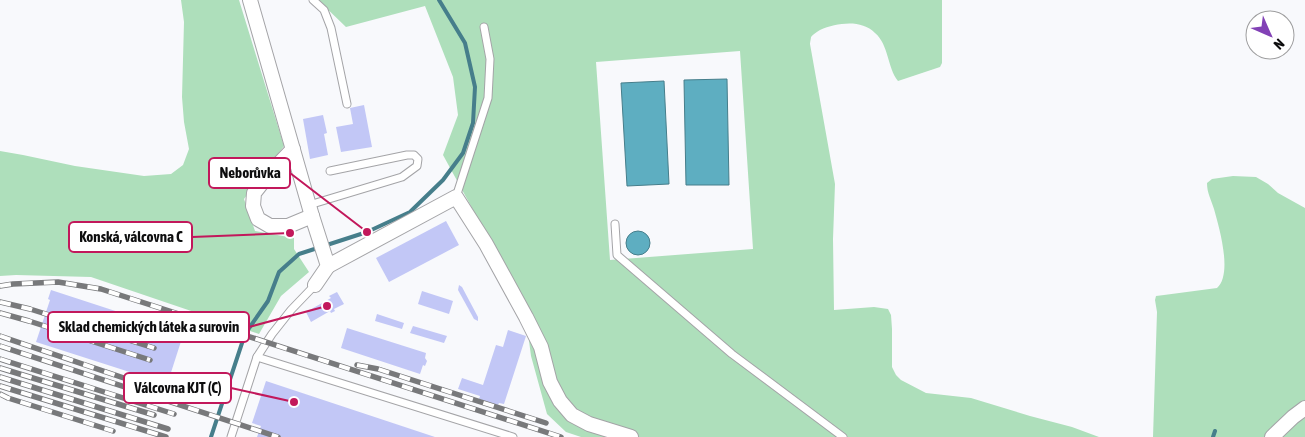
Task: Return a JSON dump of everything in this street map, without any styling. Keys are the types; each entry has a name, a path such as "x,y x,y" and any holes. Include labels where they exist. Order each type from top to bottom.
{"street":[{"path":"250,0 317,233 328,262"},
{"path":"293,149 254,193 252,206 258,219 270,226 288,226 311,211"},
{"path":"315,285 328,262 456,197 486,244 526,317 541,347 550,382 560,401 572,415 590,424 631,437"},
{"path":"1272,437 1305,408"}],"lane":[{"path":"313,0 324,10 331,28 347,104"},
{"path":"456,197 488,98 490,59 484,27"},
{"path":"311,211 402,176 418,166 418,160 414,155 407,155 330,171"},
{"path":"615,224 617,255 732,354 843,437"},
{"path":"231,437 257,357 291,310 315,285"},
{"path":"257,357 513,437"}],"green space":[{"path":"181,0 239,0 284,146 244,199 255,231 294,238 294,249 309,272 281,296 259,334 91,277 0,276 0,151 75,166 144,176 171,174 183,165 189,149 182,97 184,22"},
{"path":"318,0 942,0 942,63 940,67 898,81 880,38 869,29 856,24 841,24 820,30 811,37 810,44 835,184 833,239 834,310 874,307 888,309 891,315 892,329 892,367 901,380 926,393 971,398 1072,427 1099,437 581,437 566,432 547,414 531,356 524,303 443,155 458,115 453,77 425,6 346,27","holes":["740,51 753,249 610,260 596,62"]},
{"path":"1233,176 1256,177 1278,193 1305,208 1305,437 1153,437 1156,296 1217,288 1222,281 1224,272 1223,250 1207,183 1212,179"}],"water":[{"path":"727,79 729,185 686,185 684,80"},
{"path":"664,81 669,184 627,186 621,83"},
{"path":"638,231 643,232 649,238 649,248 643,254 638,255 633,254 627,248 626,243 627,238 633,232"}],"building":[{"path":"364,105 372,147 341,152 336,127 353,124 350,108"},
{"path":"323,115 327,133 324,134 328,155 310,159 303,119"},
{"path":"446,221 459,245 389,282 376,258"},
{"path":"459,285 462,287 478,317 478,321 474,319 458,290"},
{"path":"51,290 146,321 143,330 152,333 155,323 166,326 168,323 175,326 174,329 184,332 166,388 158,386 157,389 137,382 139,375 36,342 50,300 48,299"},
{"path":"422,291 453,301 449,314 418,304"},
{"path":"337,292 344,304 334,309 335,311 331,313 330,311 311,322 306,312 331,298 329,296"},
{"path":"377,314 404,323 402,329 375,321"},
{"path":"413,326 447,336 444,343 410,333"},
{"path":"347,328 426,353 425,358 427,361 425,366 423,365 420,374 341,348"},
{"path":"508,330 526,336 504,404 499,403 498,405 479,399 480,396 458,389 462,378 483,385 496,345 503,347"},
{"path":"266,381 435,437 257,437 261,426 252,423"}],"waterway":[{"path":"211,437 245,334 268,301 279,272 299,254 367,232 410,212 443,180 463,153 473,123 475,87 465,43 439,0"},
{"path":"1213,437 1215,431"}],"railway":[{"path":"0,286 58,282 101,289 561,437"},
{"path":"0,302 30,309 154,348"},
{"path":"0,313 150,360"},
{"path":"0,336 180,397"},
{"path":"0,346 278,437"},
{"path":"0,359 174,414"},
{"path":"357,365 378,369 546,423"},
{"path":"0,368 154,415"},
{"path":"0,377 168,429"},
{"path":"0,386 166,437"},
{"path":"0,394 113,431"}],"place":[{"name":"Neborůvka","path":"367,232"},
{"name":"Konská, válcovna C","path":"290,233"},
{"name":"Sklad chemických látek a surovin","path":"327,306"},
{"name":"Válcovna KJT (C)","path":"294,402"}]}
